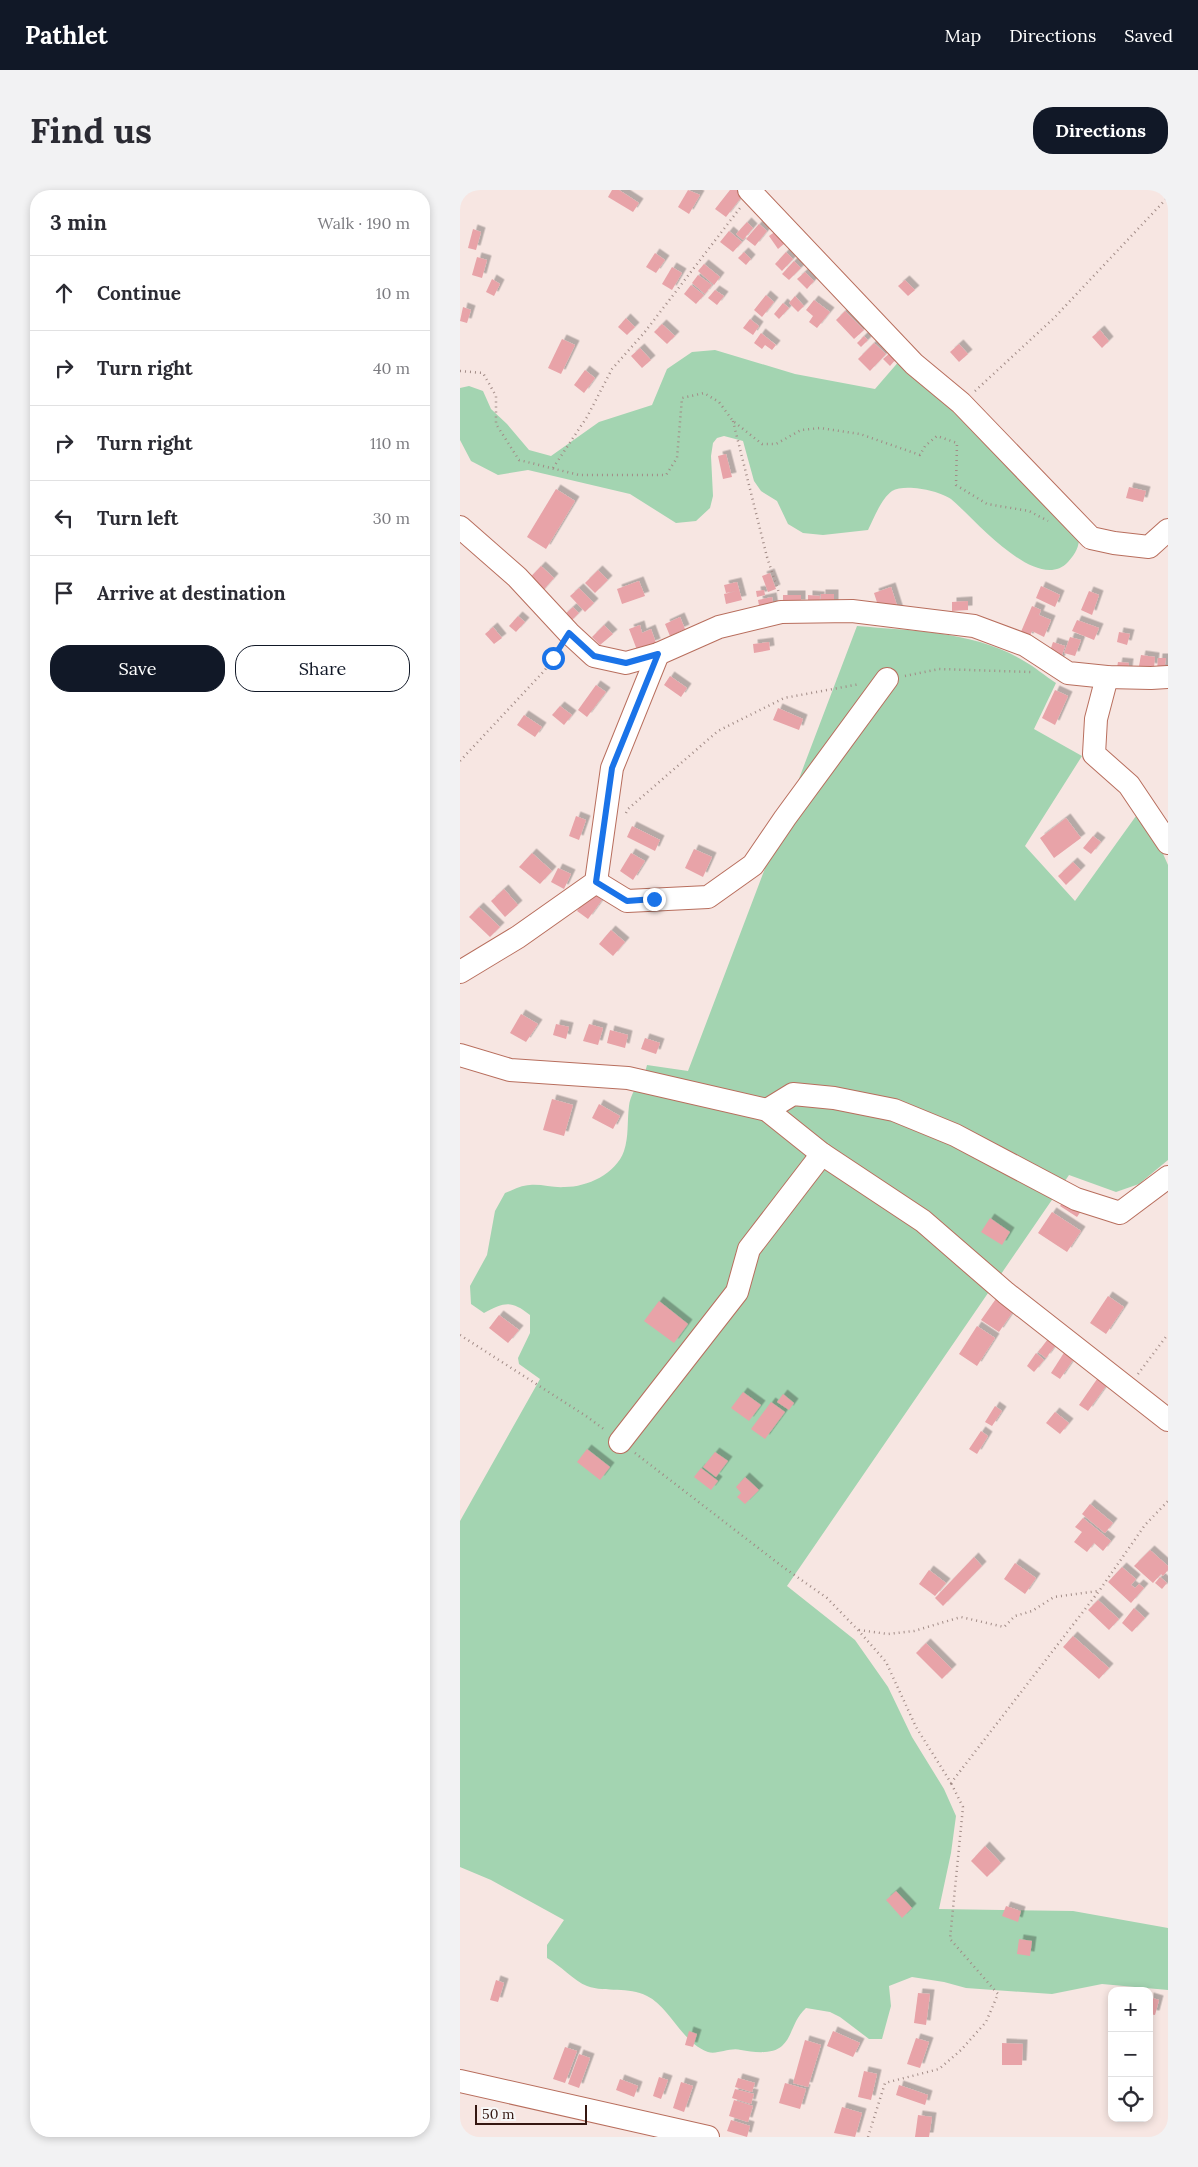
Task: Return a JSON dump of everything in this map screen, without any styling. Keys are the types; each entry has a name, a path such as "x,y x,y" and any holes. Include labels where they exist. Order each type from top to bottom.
{"street":[{"path":"750,191 914,364 961,403 1091,538 1114,544 1149,547 1168,530"},
{"path":"460,527 517,577 569,633 594,656 626,663 658,654 719,627 782,612 852,611 974,626 1025,645 1068,673 1107,677 1168,677"},
{"path":"460,972 518,937 596,882 612,768 658,654"},
{"path":"1107,677 1096,719 1094,754 1129,786 1168,843"},
{"path":"596,882 627,901 708,897 753,865 886,679"},
{"path":"460,1055 510,1070 628,1078 766,1110 822,1154 923,1221 1006,1293 1168,1420"},
{"path":"766,1110 793,1094 834,1098 894,1110 955,1135 1076,1199 1120,1213 1168,1177"},
{"path":"620,1442 737,1292 749,1249 822,1154"},
{"path":"460,2081 708,2137"}],"path":[{"path":"553,469 587,417 612,369 644,333 750,191"},
{"path":"961,403 1054,318 1168,197"},
{"path":"460,371 484,372 496,396 496,424 519,460 553,469 580,475 666,475 677,458 682,398 704,393 719,402 733,421 762,444 776,444 801,430 820,428 860,434 920,454 925,446 937,436 957,443 956,485 987,504 1029,512 1052,523"},
{"path":"733,421 767,557 779,590 782,612"},
{"path":"460,761 545,670 569,633"},
{"path":"624,817 628,809 718,731 784,698 939,669 1038,672"},
{"path":"1127,1389 1168,1334"},
{"path":"460,1335 586,1416 783,1568 827,1598 886,1662 916,1727 963,1806 950,1940 998,1994 986,2022 961,2050 939,2068 885,2083 868,2137"},
{"path":"951,1783 1099,1591 1146,1525 1168,1502"},
{"path":"858,1630 888,1634 914,1632 961,1618 1004,1627 1015,1616 1032,1611 1054,1597 1099,1591"}],"green space":[{"path":"715,350 795,374 875,389 907,352 1079,532 1076,552 1068,562 1055,570 1040,569 1006,550 951,499 931,491 913,488 898,489 888,494 868,530 823,535 803,533 788,524 777,501 761,491 754,481 743,441 724,436 717,438 713,443 711,456 713,496 710,508 696,521 676,523 630,494 528,470 498,475 471,461 460,440 460,388 469,386 483,391 491,409 507,424 529,450 551,456 599,422 652,405 667,369 692,352"},
{"path":"857,626 922,631 964,638 985,644 1005,651 1024,661 1056,683 1034,729 1082,756 1025,846 1075,901 1136,816 1156,838 1168,865 1168,1160 1139,1184 1116,1192 1069,1175 787,1586 855,1640 888,1687 912,1737 944,1789 956,1816 951,1853 939,1909 1073,1911 1168,1928 1168,1990 1153,1989 1153,1987 1102,1984 1052,1994 966,1988 912,1977 889,1986 891,2006 882,2039 869,2039 840,2017 830,2012 806,2008 798,2018 786,2042 778,2049 762,2052 732,2049 712,2053 691,2041 663,2008 647,1996 632,1991 587,1986 572,1977 547,1958 547,1945 564,1920 491,1880 460,1867 460,1521 540,1379 519,1364 518,1358 530,1333 530,1315 518,1307 508,1304 484,1313 471,1304 470,1286 487,1255 495,1211 505,1193 527,1185 574,1186 600,1178 614,1166 624,1151 627,1140 630,1100 647,1065 688,1071"}],"building":[{"path":"612,190 619,190 639,203 633,212 608,197"},
{"path":"688,190 700,195 689,214 678,207"},
{"path":"730,190 737,190 743,195 726,217 715,209"},
{"path":"747,222 753,228 743,240 736,234"},
{"path":"759,224 767,231 755,246 746,239"},
{"path":"473,229 481,232 476,250 468,248"},
{"path":"729,231 742,242 733,252 720,242"},
{"path":"776,231 785,243 778,249 769,236"},
{"path":"744,252 751,259 746,265 738,258"},
{"path":"786,252 793,259 782,271 775,264"},
{"path":"655,253 665,260 656,273 646,267"},
{"path":"477,257 487,260 482,278 472,275"},
{"path":"794,261 801,268 789,280 782,274"},
{"path":"704,264 720,277 714,285 698,271"},
{"path":"672,267 682,273 672,290 662,284"},
{"path":"805,272 814,281 807,289 797,279"},
{"path":"698,275 712,285 705,294 692,283"},
{"path":"492,279 500,284 494,296 486,292"},
{"path":"905,280 915,290 908,296 898,286"},
{"path":"691,285 704,295 696,304 684,294"},
{"path":"715,290 724,296 717,305 708,298"},
{"path":"766,295 774,302 762,317 754,310"},
{"path":"795,296 804,306 798,312 789,303"},
{"path":"814,300 830,312 817,328 809,322 813,316 806,310"},
{"path":"783,303 789,308 779,319 774,314"},
{"path":"463,307 471,310 467,323 460,321"},
{"path":"845,311 864,330 854,339 836,320"},
{"path":"626,318 635,327 627,335 618,327"},
{"path":"750,319 759,326 753,335 743,328"},
{"path":"662,324 675,336 667,344 654,332"},
{"path":"1100,330 1109,341 1102,348 1092,337"},
{"path":"761,333 776,345 772,350 765,345 762,349 754,343"},
{"path":"864,336 868,340 861,347 857,343"},
{"path":"562,339 575,345 561,374 548,368"},
{"path":"874,343 886,354 870,371 858,359"},
{"path":"959,344 968,354 959,362 950,352"},
{"path":"640,348 651,360 642,368 631,356"},
{"path":"890,353 896,359 890,366 883,359"},
{"path":"585,370 595,378 584,393 574,385"},
{"path":"726,454 732,477 723,479 718,456"},
{"path":"1129,487 1146,491 1143,502 1126,498"},
{"path":"556,489 575,501 546,549 527,537"},
{"path":"541,566 554,578 538,596 524,584"},
{"path":"598,570 608,580 595,593 585,583"},
{"path":"770,573 776,589 768,592 762,576"},
{"path":"639,581 645,596 622,604 617,589"},
{"path":"737,582 742,600 726,604 724,594 737,591 726,593 724,585"},
{"path":"1041,586 1060,595 1055,607 1036,598"},
{"path":"891,587 899,612 882,618 874,593"},
{"path":"579,588 594,603 585,612 570,596"},
{"path":"764,590 765,595 757,597 756,591"},
{"path":"1089,591 1099,595 1092,615 1081,610"},
{"path":"821,594 834,594 834,608 820,608"},
{"path":"783,595 801,595 801,604 783,604"},
{"path":"808,595 820,596 819,608 808,608"},
{"path":"772,597 774,608 760,611 758,600"},
{"path":"968,601 968,610 952,611 952,602"},
{"path":"1032,606 1041,610 1039,615 1051,620 1044,637 1032,631 1029,638 1020,634"},
{"path":"573,607 579,613 569,623 563,616"},
{"path":"518,616 525,622 516,632 509,626"},
{"path":"680,617 685,629 670,636 665,624"},
{"path":"1077,620 1099,628 1094,640 1072,631"},
{"path":"604,625 613,634 600,645 592,637"},
{"path":"640,625 642,633 651,629 656,643 637,650 629,629"},
{"path":"493,627 502,638 494,644 485,634"},
{"path":"1119,632 1130,634 1127,645 1117,642"},
{"path":"1070,637 1081,640 1075,656 1064,653"},
{"path":"769,642 770,650 754,653 753,644"},
{"path":"1053,642 1065,646 1060,661 1048,657"},
{"path":"1141,655 1155,657 1154,668 1139,666"},
{"path":"1158,658 1166,658 1164,671 1157,670"},
{"path":"1118,662 1129,663 1127,680 1115,679"},
{"path":"670,676 687,688 681,697 664,685"},
{"path":"596,685 606,692 587,717 578,710"},
{"path":"1055,690 1068,696 1055,725 1042,718"},
{"path":"560,706 572,715 564,725 552,715"},
{"path":"778,708 803,719 799,730 773,720"},
{"path":"524,715 542,727 535,737 517,725"},
{"path":"576,816 586,820 579,840 569,836"},
{"path":"1066,818 1081,838 1054,858 1040,838"},
{"path":"632,826 660,840 655,851 627,837"},
{"path":"1093,836 1101,842 1091,854 1083,848"},
{"path":"694,849 712,857 703,877 685,868"},
{"path":"532,853 552,871 540,884 519,867"},
{"path":"631,853 645,861 633,880 620,871"},
{"path":"1073,862 1081,870 1066,885 1058,876"},
{"path":"558,868 571,874 564,889 551,882"},
{"path":"504,889 518,905 505,917 491,901"},
{"path":"591,892 602,900 588,919 577,911"},
{"path":"479,907 500,927 490,937 469,917"},
{"path":"611,930 625,942 613,956 599,944"},
{"path":"521,1014 538,1024 526,1042 510,1033"},
{"path":"556,1024 569,1027 566,1039 553,1035"},
{"path":"589,1024 603,1028 598,1045 583,1041"},
{"path":"610,1030 628,1035 625,1048 607,1043"},
{"path":"645,1038 660,1043 656,1054 641,1049"},
{"path":"552,1099 573,1105 564,1136 543,1130"},
{"path":"599,1104 620,1116 613,1129 592,1118"},
{"path":"1068,1194 1085,1205 1077,1217 1060,1206"},
{"path":"1052,1212 1081,1231 1067,1252 1038,1233"},
{"path":"990,1218 1010,1232 1002,1245 981,1232"},
{"path":"1000,1293 1018,1304 999,1332 981,1320"},
{"path":"1108,1296 1124,1307 1106,1334 1090,1323"},
{"path":"659,1301 688,1324 674,1343 644,1321"},
{"path":"499,1315 519,1330 508,1343 489,1328"},
{"path":"977,1326 995,1338 977,1366 959,1354"},
{"path":"1048,1339 1055,1346 1046,1358 1038,1352"},
{"path":"1067,1348 1077,1354 1060,1379 1051,1373"},
{"path":"1036,1353 1044,1360 1034,1372 1027,1366"},
{"path":"1104,1369 1113,1376 1088,1411 1079,1405"},
{"path":"743,1392 761,1405 749,1421 731,1408"},
{"path":"783,1394 794,1403 789,1410 777,1402"},
{"path":"771,1402 785,1412 765,1439 751,1429"},
{"path":"995,1406 1002,1411 992,1426 985,1422"},
{"path":"1055,1412 1069,1423 1060,1434 1046,1423"},
{"path":"981,1431 988,1436 977,1454 969,1449"},
{"path":"587,1449 610,1467 600,1480 577,1462"},
{"path":"715,1452 728,1461 716,1477 703,1467"},
{"path":"701,1468 718,1481 711,1490 694,1477"},
{"path":"745,1477 759,1490 745,1504 737,1497 741,1493 736,1487"},
{"path":"1090,1504 1113,1523 1105,1533 1082,1514"},
{"path":"1083,1518 1111,1541 1103,1551 1094,1543 1087,1552 1074,1542 1082,1532 1075,1527"},
{"path":"1150,1550 1168,1566 1168,1570 1163,1576 1161,1574 1153,1583 1134,1566"},
{"path":"974,1557 982,1566 943,1606 935,1598"},
{"path":"1015,1563 1036,1578 1025,1594 1004,1579"},
{"path":"1122,1567 1136,1579 1131,1585 1135,1588 1139,1584 1144,1588 1131,1603 1108,1582"},
{"path":"929,1570 946,1583 935,1596 919,1584"},
{"path":"1160,1577 1167,1583 1162,1589 1155,1583"},
{"path":"1098,1600 1119,1619 1109,1630 1088,1610"},
{"path":"1134,1608 1145,1618 1132,1632 1122,1623"},
{"path":"1073,1636 1109,1668 1099,1679 1063,1647"},
{"path":"926,1643 952,1669 942,1679 916,1653"},
{"path":"985,1846 1001,1863 987,1877 971,1861"},
{"path":"896,1891 912,1908 902,1918 886,1900"},
{"path":"1006,1906 1021,1911 1018,1922 1002,1916"},
{"path":"1019,1939 1032,1941 1030,1956 1017,1954"},
{"path":"496,1980 504,1983 498,2002 490,2000"},
{"path":"918,1993 930,1994 926,2025 914,2023"},
{"path":"1153,1998 1159,2000 1155,2015 1153,2015"},
{"path":"689,2031 697,2034 693,2047 685,2045"},
{"path":"833,2031 860,2043 853,2057 827,2046"},
{"path":"916,2038 929,2042 920,2068 907,2064"},
{"path":"805,2040 821,2045 808,2087 793,2083"},
{"path":"1002,2043 1023,2044 1022,2065 1002,2065"},
{"path":"565,2047 577,2051 565,2083 553,2079"},
{"path":"579,2054 590,2058 579,2088 568,2084"},
{"path":"864,2071 877,2074 871,2100 858,2097"},
{"path":"659,2077 668,2080 661,2099 653,2096"},
{"path":"738,2078 755,2083 752,2092 735,2087"},
{"path":"620,2079 638,2086 634,2097 616,2090"},
{"path":"681,2082 693,2086 684,2112 673,2108"},
{"path":"785,2083 806,2089 800,2109 779,2103"},
{"path":"899,2085 928,2095 925,2105 896,2095"},
{"path":"735,2089 754,2094 751,2104 732,2098"},
{"path":"734,2100 753,2106 748,2122 729,2116"},
{"path":"842,2107 862,2113 855,2137 834,2133"},
{"path":"918,2115 932,2117 929,2137 915,2137"},
{"path":"731,2120 750,2126 747,2137 727,2131"}],"route":[{"path":"553,658 569,633 594,656 626,663 658,654 612,768 596,882 627,901 654,899"}]}
